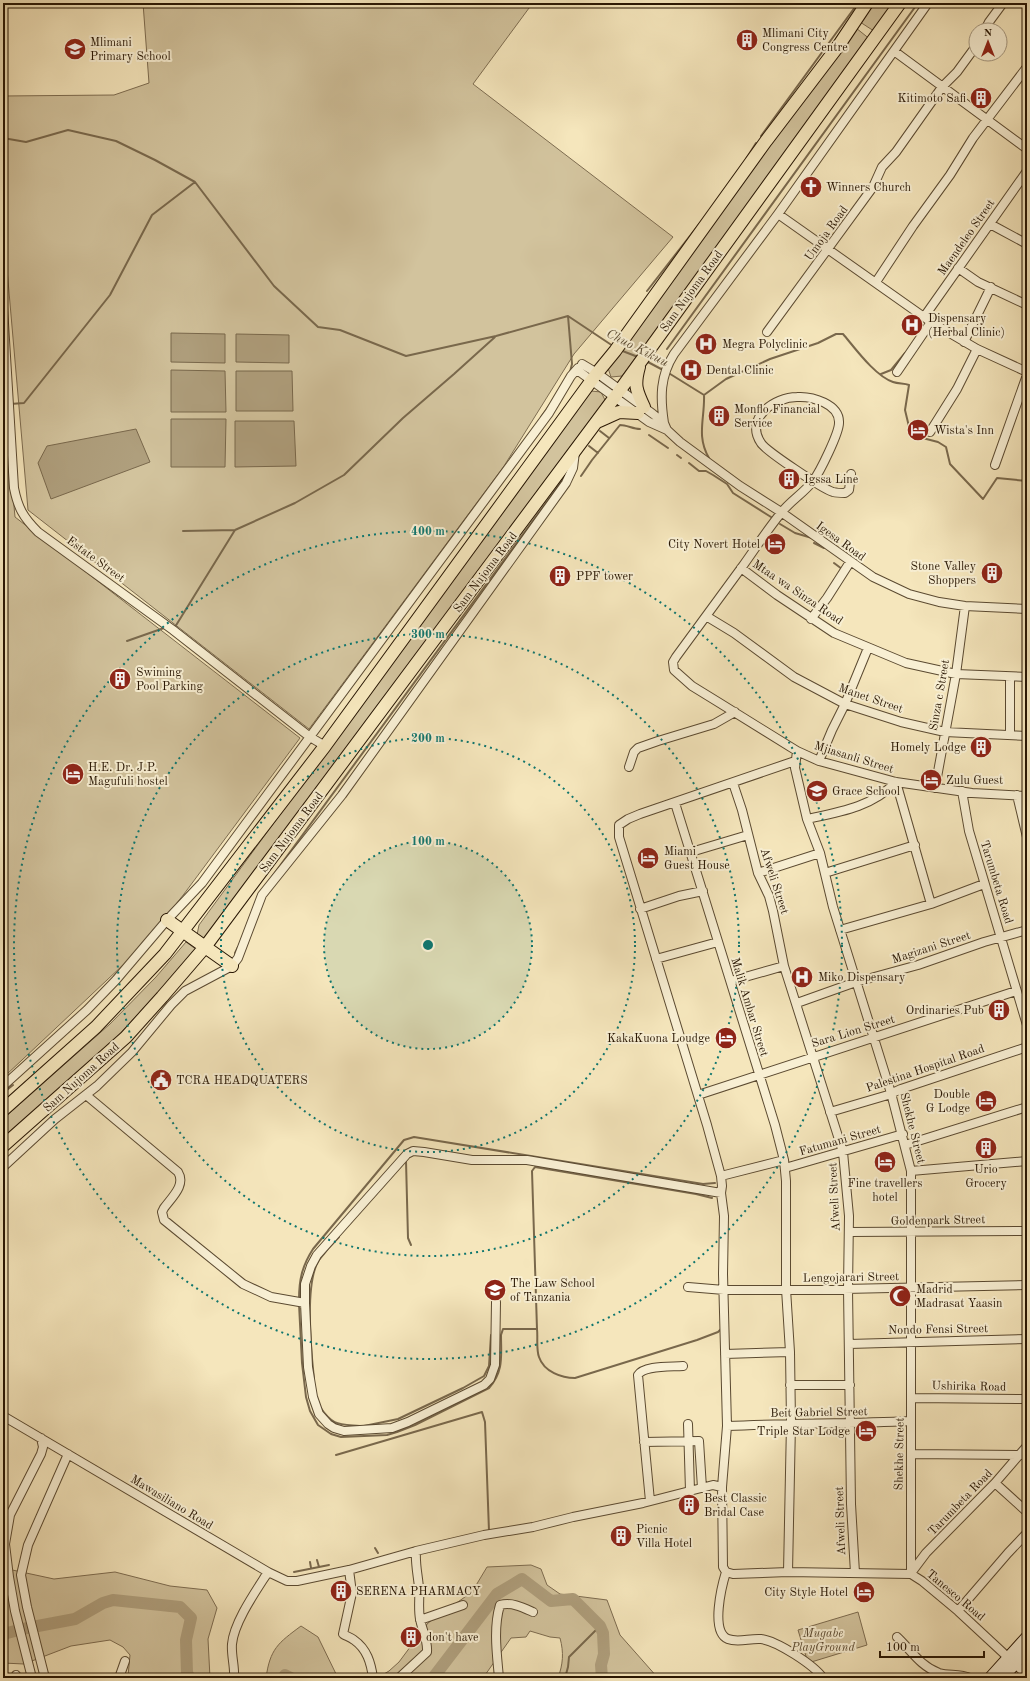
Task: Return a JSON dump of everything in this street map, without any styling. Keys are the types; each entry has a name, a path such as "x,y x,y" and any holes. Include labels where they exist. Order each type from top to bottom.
{"main road":[{"path":"839,45 864,3"},
{"name":"Sam Nujoma Road","path":"3,1110 96,1027 165,954 183,931 325,746 619,346 789,110 839,45 867,3"},
{"name":"Sam Nujoma Road","path":"3,1146 126,1037 206,947 618,393 900,3"},
{"path":"594,425 613,414 641,410 635,385 640,362"},
{"path":"167,920 232,966"},
{"path":"1002,1678 1027,1637"},
{"path":"990,1678 1011,1661 1027,1651"}],"street":[{"path":"666,426 661,388 664,372 668,364 778,214 928,3"},
{"path":"989,22 1004,3"},
{"path":"894,51 1027,149"},
{"name":"Umoja Road","path":"767,332 874,187 882,167 896,152 942,86 956,72 968,56"},
{"path":"876,282 913,226 950,175 964,151 1027,67"},
{"name":"Maendeleo Street","path":"897,372 958,268 1026,175"},
{"path":"778,214 928,320 977,349 1027,372"},
{"path":"990,224 1027,244"},
{"path":"958,268 978,282 1027,305"},
{"path":"964,342 991,287"},
{"name":"Estate Street","path":"3,307 14,488 18,505 26,520 38,532 172,630 310,737 325,746"},
{"path":"930,432 957,389 977,349"},
{"name":"Igesa Road","path":"310,737 549,413 569,380 579,367 641,410 649,422 666,426 680,442 740,486 781,512 873,577 896,589 933,601 965,606 1027,609"},
{"path":"995,465 1027,375"},
{"path":"706,616 781,512 813,481 836,434 839,423 838,417 831,408 815,398 797,396 778,400 770,404 761,415 757,429 759,439 766,448 813,481 833,492 845,493 850,487 851,474"},
{"path":"3,1167 55,1119 86,1095 132,1052 171,1005 185,991 232,966 238,958 262,895 342,795 566,483 573,468 575,450"},
{"path":"811,619 828,598 850,562"},
{"name":"Mtaa wa Sinza Road","path":"741,568 811,619 868,648 906,663 956,674 1027,677"},
{"name":"Sinza c Street","path":"936,788 956,674 965,606"},
{"name":"Mjiasanli Street","path":"706,616 673,662 674,670 692,686 798,751 820,761 896,782 987,794 1027,796"},
{"name":"Manet Street","path":"706,616 734,633 789,674 845,704 902,722 945,732 1027,736"},
{"path":"820,761 868,648"},
{"path":"1010,677 1010,735"},
{"path":"629,767 634,752 638,748 714,724 735,712"},
{"path":"3,1086 88,1010 116,980 167,920 202,883 310,737"},
{"name":"Shekhe Street","path":"798,751 795,761 796,772 807,819 820,853 833,907 891,1093 911,1171 911,1574"},
{"path":"795,761 628,819 619,825 619,837 698,1095 721,1176 721,1193 724,1216 727,1426 722,1487 723,1567 726,1572 719,1600 718,1620 724,1637 739,1640 768,1640 804,1662 823,1678"},
{"path":"807,819 868,803 886,792 896,782 931,904"},
{"name":"Afweli Street","path":"733,783 742,810 758,873 769,896 784,966 797,1003 843,1152 849,1232 848,1290 851,1504 855,1573"},
{"name":"Tarumbeta Road","path":"962,791 969,831 1027,1025"},
{"path":"1017,795 1026,829"},
{"name":"Malik Ambar Street","path":"675,803 775,1125 784,1164 786,1289 790,1352 791,1423 788,1572"},
{"path":"690,852 748,836"},
{"path":"825,873 915,845"},
{"path":"758,873 820,853"},
{"path":"840,930 931,904 984,884"},
{"path":"640,908 703,890"},
{"name":"Magizani Street","path":"797,1003 856,982 918,965 1001,937 1027,930"},
{"path":"656,958 718,942"},
{"path":"731,981 784,966"},
{"name":"Sara Lion Street","path":"698,1095 813,1056 874,1038 1016,991"},
{"name":"Palestina Hospital Road","path":"830,1112 1027,1047"},
{"path":"86,1095 178,1172 181,1177 180,1186 162,1212 164,1220 243,1284 271,1298 305,1303"},
{"path":"905,1145 1027,1107"},
{"name":"Fatumani Street","path":"721,1176 843,1152 902,1134"},
{"path":"496,1302 495,1365 494,1373 488,1382 408,1422 392,1428 344,1431 334,1428 328,1424 319,1414 313,1397 308,1367 305,1284 317,1254 402,1157 414,1151 472,1160 526,1160 721,1193"},
{"path":"911,1171 1027,1161"},
{"name":"Goldenpark Street","path":"849,1232 1027,1231"},
{"name":"Lengojarari Street","path":"688,1287 724,1290 848,1290 1027,1285"},
{"name":"Nondo Fensi Street","path":"849,1344 911,1341 954,1342 1027,1339"},
{"path":"725,1354 790,1352"},
{"path":"650,1501 638,1375 641,1371 648,1368 683,1366"},
{"path":"790,1385 850,1385"},
{"name":"Ushirika Road","path":"912,1398 1027,1399"},
{"name":"Mawasiliano Road","path":"3,1416 268,1572 287,1581 297,1582 349,1570 416,1551 650,1501 713,1485 722,1487"},
{"name":"Beit Gabriel Street","path":"727,1426 791,1423 850,1424 911,1421"},
{"path":"688,1424 690,1491"},
{"path":"32,1678 15,1611 8,1576 5,1544 10,1515 41,1454 43,1447 41,1438"},
{"path":"644,1442 699,1441 702,1488"},
{"name":"Tarumbeta Road","path":"911,1574 926,1553 995,1483 1021,1455 1027,1446"},
{"path":"45,1678 27,1607 21,1575 28,1545 68,1454"},
{"path":"911,1454 1021,1455"},
{"path":"995,1483 1027,1512"},
{"path":"958,1611 1027,1533"},
{"path":"399,1678 427,1652 428,1645 420,1620 418,1605 419,1589 415,1562 416,1551"},
{"path":"349,1570 352,1593 343,1634 353,1639 365,1651 370,1660 374,1678"},
{"path":"234,1678 232,1648 233,1637 250,1601 268,1572"},
{"name":"Tanesco Road","path":"726,1572 733,1574 788,1572 911,1574 958,1611 1027,1675"},
{"path":"499,1678 497,1614 500,1605 508,1603 533,1612"},
{"path":"420,1620 463,1605"},
{"path":"897,1637 926,1667 939,1673 960,1675 970,1678"},
{"path":"119,1678 125,1661"}],"green space":[{"path":"143,3 531,3 532,4 473,84 673,237 574,354 504,466 309,729 28,510 3,223 3,96 114,95 149,83"},
{"path":"875,3 898,3 877,33 860,22"},
{"path":"856,28 871,40 622,376 611,377 608,368"},
{"path":"3,385 15,517 300,738 184,894 141,948 5,1076 3,1074"},
{"path":"591,391 601,392 605,400 205,941 197,935 199,925"},
{"path":"186,942 197,950 116,1038 3,1139 3,1119 110,1024 156,977"},
{"path":"531,1565 541,1569 547,1585 560,1594 607,1600 620,1635 658,1678 558,1678 562,1658 560,1638 550,1637 530,1631 526,1637 511,1638 483,1678 377,1678 389,1671 399,1662 428,1623 472,1592 487,1567"},
{"path":"3,1568 54,1579 115,1572 170,1586 207,1590 217,1608 208,1639 210,1678 130,1678 128,1676 130,1655 123,1647 110,1640 71,1646 24,1664 3,1663"},
{"name":"Mugabe PlayGround","path":"858,1612 867,1645 808,1663 798,1630"},
{"path":"301,1626 318,1637 338,1678 266,1678 270,1660 276,1648 286,1637"}],"shaded area":[{"path":"171,333 225,334 225,363 171,362"},
{"path":"236,334 289,335 289,363 236,362"},
{"path":"171,370 225,371 226,412 171,412"},
{"path":"236,371 292,371 293,411 236,411"},
{"path":"171,419 226,419 225,467 171,467"},
{"path":"235,421 294,421 296,466 235,467"},
{"path":"136,429 150,462 51,499 38,463 47,446"}],"waterway":[{"path":"761,136 858,3"},
{"path":"667,349 918,3"},
{"path":"3,138 26,142 68,130 116,141 195,182 274,286 318,327 340,330 406,356 496,336 568,316 613,346"},
{"path":"746,159 756,143"},
{"path":"10,404 24,403 110,295 152,215 195,182"},
{"path":"647,291 700,223"},
{"path":"568,316 572,364 570,372"},
{"name":"Chuo Kikuu","path":"667,372 704,395 726,379 770,359 818,343 836,334 843,334 879,374 893,382 909,385 905,410 911,435 938,442 946,447 950,464 983,499 997,478 1027,481"},
{"path":"183,531 235,530 295,503 344,475 403,418 495,337"},
{"name":"Chuo Kikuu","path":"620,350 638,357"},
{"path":"881,374 891,370 905,353"},
{"name":"Chuo Kikuu","path":"646,361 663,370"},
{"path":"704,395 702,434 705,450 709,458"},
{"path":"541,417 551,403"},
{"path":"581,476 620,425 640,429"},
{"path":"600,431 609,438"},
{"path":"649,435 668,448"},
{"path":"589,446 598,453"},
{"path":"677,455 681,458"},
{"path":"689,463 699,471 706,471 727,484 733,493 771,517"},
{"path":"260,893 565,477"},
{"path":"780,524 795,533 812,538"},
{"path":"175,627 235,530"},
{"path":"814,543 824,548"},
{"path":"834,563 842,569"},
{"path":"127,641 164,628"},
{"path":"235,953 238,947"},
{"path":"3,1093 13,1085"},
{"path":"299,1300 302,1273 306,1261 313,1249 404,1140 414,1137 703,1184 715,1183"},
{"path":"406,1161 408,1238 411,1245"},
{"path":"537,1329 532,1171 535,1167 712,1198"},
{"path":"314,1379 311,1352 311,1284 314,1271 319,1260 339,1237"},
{"path":"299,1304 302,1363 306,1397 310,1411 318,1425 331,1434 341,1437 387,1435 397,1432 415,1425 489,1388 497,1376 501,1363 501,1335"},
{"path":"501,1335 503,1329 537,1329 538,1350 541,1362 545,1367 554,1373 565,1377 575,1378 697,1340 718,1332 722,1328"},
{"path":"364,1426 398,1419 463,1388 484,1376 489,1366 491,1335 493,1335"},
{"path":"320,1407 329,1418 337,1423 360,1426"},
{"path":"336,1455 482,1412 485,1422 489,1531"},
{"path":"375,1548 378,1553"},
{"path":"317,1560 319,1567"},
{"path":"310,1562 311,1568"},
{"path":"294,1572 329,1565"},
{"path":"433,1678 497,1594 522,1579 551,1601 573,1599 600,1626 603,1633 604,1654 601,1665 602,1678"},
{"path":"3,1634 75,1619 103,1603 113,1600 180,1607 191,1618 186,1640 187,1673 190,1678"},
{"path":"565,1678 569,1657 600,1626"},
{"path":"286,1678 285,1675 291,1678"}],"place":[{"name":"Mlimani City Congress Centre","path":"747,40"},
{"name":"Mlimani Primary School","path":"75,49"},
{"name":"Kitimoto Safi","path":"981,98"},
{"name":"Winners Church","path":"811,187"},
{"name":"Dispensary (Herbal Clinic)","path":"912,325"},
{"name":"Megra Polyclinic","path":"706,344"},
{"name":"Dental Clinic","path":"691,370"},
{"name":"Monflo Financial Service","path":"719,416"},
{"name":"Wista's Inn","path":"918,430"},
{"name":"Igssa Line","path":"789,479"},
{"name":"City Novert Hotel","path":"775,544"},
{"name":"Stone Valley Shoppers","path":"992,573"},
{"name":"PPF tower","path":"560,576"},
{"name":"Swiming Pool Parking","path":"120,679"},
{"name":"Homely Lodge","path":"981,747"},
{"name":"H.E. Dr. J.P. Magufuli hostel","path":"73,774"},
{"name":"Zulu Guest","path":"931,780"},
{"name":"Grace School","path":"817,791"},
{"name":"Miami Guest House","path":"648,858"},
{"name":"Miko Dispensary","path":"802,977"},
{"name":"Ordinaries Pub","path":"999,1010"},
{"name":"KakaKuona Loudge","path":"726,1038"},
{"name":"TCRA HEADQUATERS","path":"161,1080"},
{"name":"Double G Lodge","path":"986,1101"},
{"name":"Urio Grocery","path":"986,1148"},
{"name":"Fine travellers hotel","path":"885,1162"},
{"name":"The Law School of Tanzania","path":"495,1290"},
{"name":"Madrid Madrasat Yaasin","path":"900,1296"},
{"name":"Triple Star Lodge","path":"866,1431"},
{"name":"Best Classic Bridal Case","path":"689,1505"},
{"name":"Picnic Villa Hotel","path":"621,1536"},
{"name":"SERENA PHARMACY","path":"341,1591"},
{"name":"City Style Hotel","path":"864,1592"},
{"name":"don't have","path":"411,1637"}]}
